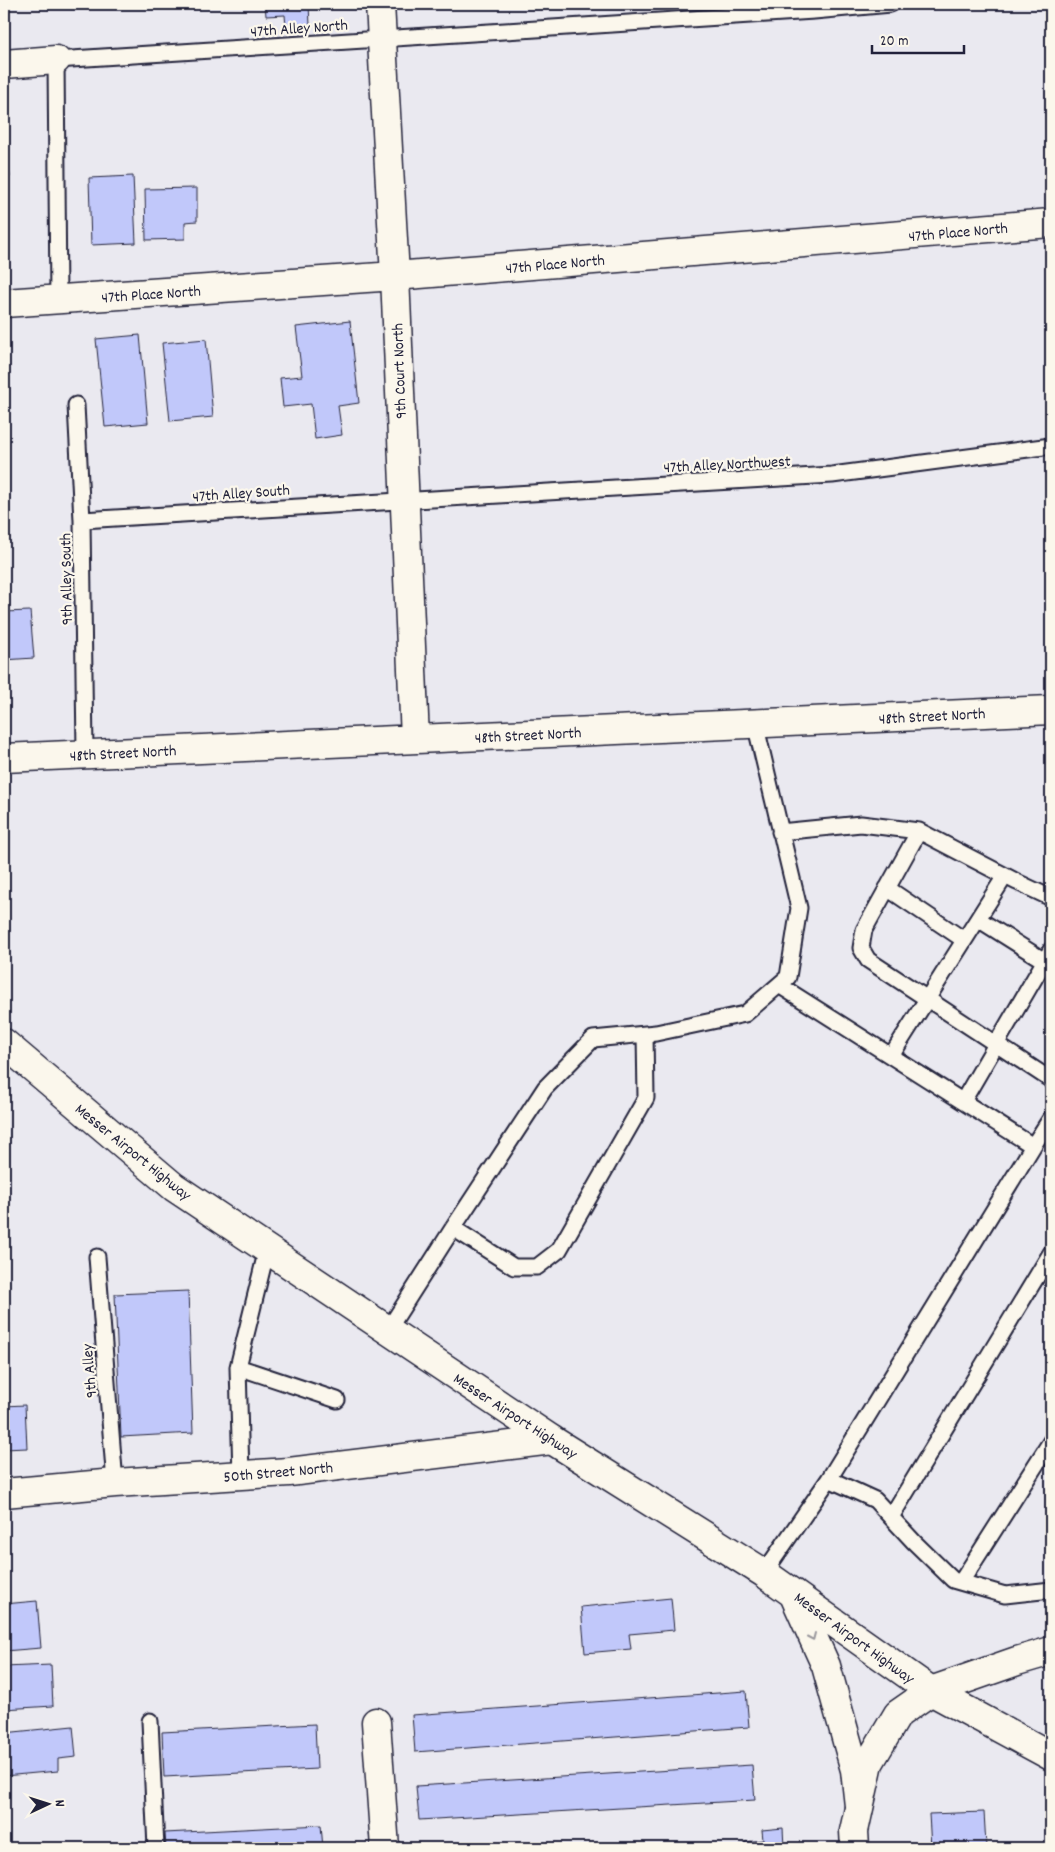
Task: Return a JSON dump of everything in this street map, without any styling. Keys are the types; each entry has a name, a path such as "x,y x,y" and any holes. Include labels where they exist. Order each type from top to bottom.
{"street":[{"name":"9th Court North","path":"380,4 395,276 403,500 415,739"},
{"path":"4,64 56,60"},
{"name":"47th Place North","path":"4,303 395,276 1051,223"},
{"name":"48th Street North","path":"4,758 1051,710"},
{"name":"Messer Airport Highway","path":"4,1042 174,1187 552,1440 764,1573 931,1692 1051,1756"},
{"name":"50th Street North","path":"4,1493 114,1483 289,1472 552,1440"},
{"path":"792,1592 826,1666 855,1770 859,1806"},
{"path":"854,1848 854,1831 869,1763 898,1714 931,1692 1017,1661 1051,1651"},
{"path":"376,1722 385,1848"}],"lane":[{"name":"47th Alley North","path":"56,60 383,40 814,11 891,4"},
{"path":"56,60 58,300"},
{"name":"9th Alley South","path":"76,405 82,520 85,753"},
{"name":"47th Alley Northwest","path":"403,500 832,475 1051,446"},
{"name":"47th Alley South","path":"82,520 403,500"},
{"path":"388,1330 545,1088 593,1039 645,1034 745,1014 788,977 798,908 755,723"},
{"path":"780,832 861,824 919,830 1005,876 1051,898"},
{"path":"919,830 864,930 861,948 868,960 1051,1080"},
{"path":"891,1056 1005,876"},
{"path":"887,888 964,940"},
{"path":"963,1101 1049,958 978,919"},
{"path":"779,985 1033,1146"},
{"path":"453,1228 514,1267 537,1267 559,1250 646,1098 645,1034"},
{"path":"764,1573 829,1479 1051,1118"},
{"path":"241,1474 238,1367 267,1249"},
{"path":"891,1517 1051,1253"},
{"name":"9th Alley","path":"97,1257 114,1483"},
{"path":"238,1367 337,1400"},
{"path":"961,1582 1051,1441"},
{"path":"829,1479 875,1500 953,1580 1005,1595 1051,1590"},
{"path":"150,1721 156,1848"}],"building":[{"path":"71,4 116,4 116,6 71,9"},
{"path":"265,4 309,4 310,26 286,27 285,15 266,16"},
{"path":"4,119 10,177 4,177"},
{"path":"133,176 136,243 91,245 89,178"},
{"path":"197,188 197,221 185,222 185,239 146,240 145,189"},
{"path":"350,321 359,403 338,406 342,435 315,439 311,404 283,407 280,378 302,376 296,327"},
{"path":"140,335 148,423 105,427 96,339"},
{"path":"206,339 213,417 170,421 162,343"},
{"path":"30,611 34,658 4,660 4,612"},
{"path":"188,1291 193,1433 121,1437 115,1294"},
{"path":"25,1405 27,1448 4,1449 4,1406"},
{"path":"671,1598 674,1630 629,1634 631,1649 585,1653 581,1607"},
{"path":"37,1601 41,1648 4,1651 4,1604"},
{"path":"51,1665 53,1706 4,1709 4,1667"},
{"path":"746,1691 749,1727 415,1752 412,1715"},
{"path":"315,1724 317,1769 164,1777 162,1732"},
{"path":"73,1726 76,1757 58,1759 58,1771 4,1776 4,1733"},
{"path":"752,1765 755,1800 419,1820 416,1786"},
{"path":"984,1812 986,1846 931,1848 929,1814"},
{"path":"321,1825 323,1848 166,1848 165,1833"},
{"path":"783,1828 784,1848 745,1848 745,1842 763,1840 762,1830"}]}
